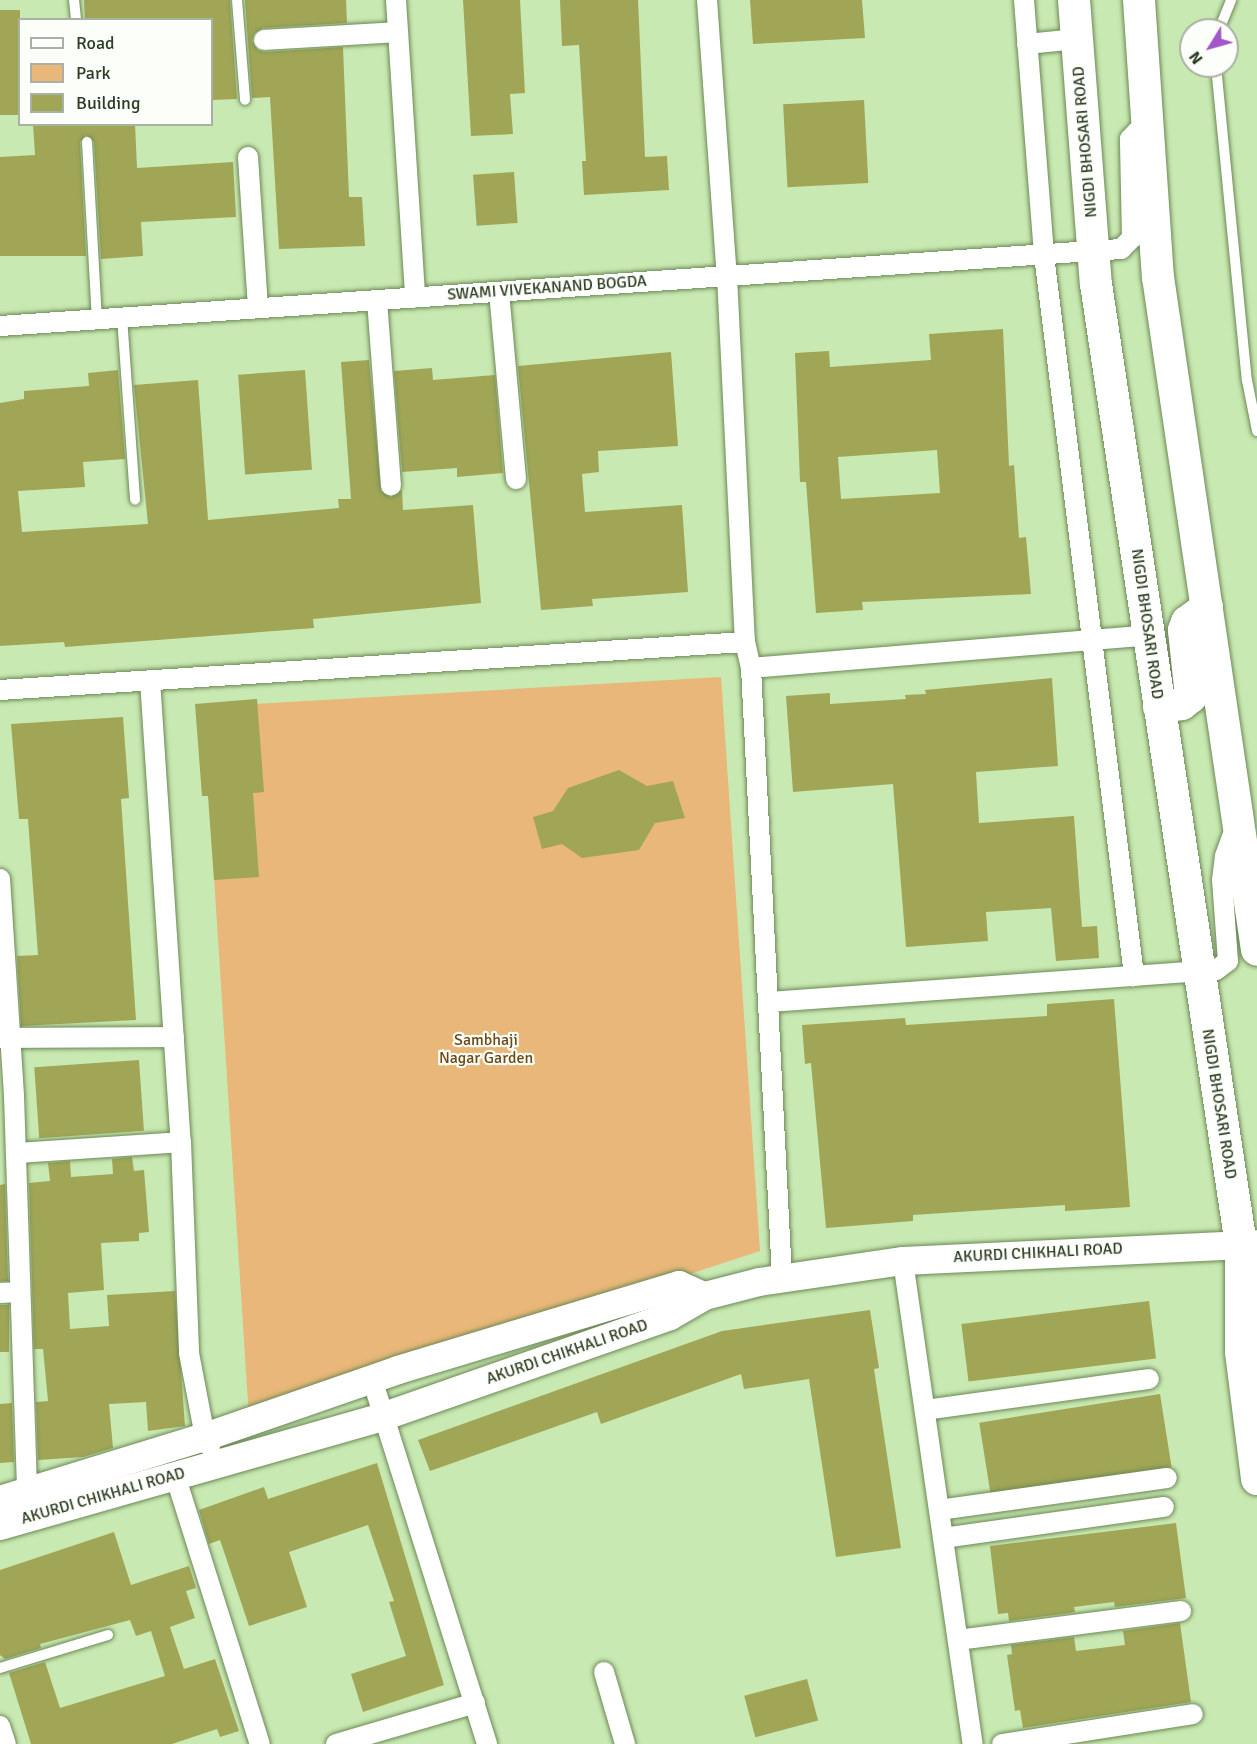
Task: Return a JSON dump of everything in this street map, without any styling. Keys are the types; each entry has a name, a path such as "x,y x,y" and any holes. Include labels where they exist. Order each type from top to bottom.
{"main road":[{"name":"NIGDI BHOSARI ROAD","path":"1074,0 1094,251 1197,973 1249,1245 1241,1352 1257,1479"},
{"path":"1139,0 1158,277 1257,950"},
{"path":"1159,707 1182,704 1191,697 1184,630 1187,622 1207,607"},
{"name":"AKURDI CHIKHALI ROAD","path":"0,1526 382,1417 670,1316 704,1296 782,1277 903,1261 1145,1247 1249,1245"},
{"path":"0,1500 205,1437 372,1379 679,1285 704,1296"}],"street":[{"path":"396,0 416,297"},
{"path":"707,0 727,276 745,642 751,668 782,1277"},
{"path":"1024,0 1044,255 1134,976"},
{"path":"264,40 398,32"},
{"path":"1028,44 1077,39"},
{"name":"SWAMI VIVEKANAND BOGDA","path":"0,326 1121,249 1132,238 1130,139 1147,121"},
{"path":"248,157 258,308"},
{"path":"499,292 516,479"},
{"path":"377,300 391,484"},
{"path":"751,668 1149,635"},
{"path":"0,690 745,642"},
{"path":"150,680 181,1142 189,1353 205,1437 219,1462"},
{"path":"769,1002 1216,970 1228,961 1222,880 1232,837 1241,834"},
{"path":"0,879 4,1038 11,1159 9,1225 20,1292 27,1492"},
{"path":"4,1038 174,1037"},
{"path":"11,1159 181,1142"},
{"path":"903,1261 973,1744"},
{"path":"0,1293 20,1292"},
{"path":"925,1410 1149,1378"},
{"path":"372,1379 382,1417 487,1744"},
{"path":"175,1475 260,1744"},
{"path":"939,1510 1167,1478"},
{"path":"943,1538 1164,1507"},
{"path":"958,1640 1181,1611"},
{"path":"604,1672 624,1744"},
{"path":"336,1744 475,1703"},
{"path":"1002,1744 1193,1714"},
{"path":"0,1726 6,1744"}],"lane":[{"path":"74,0 76,18"},
{"path":"237,0 245,100"},
{"path":"1224,18 1231,0"},
{"path":"1217,78 1247,380 1257,431"},
{"path":"87,142 97,319"},
{"path":"122,317 135,500"},
{"path":"0,1668 108,1635"}],"green space":[{"name":"Sambhaji Nagar Garden","path":"721,677 760,1251 249,1418 203,707"}],"building":[{"path":"84,0 230,0 237,99 213,100 213,18 85,18"},
{"path":"245,0 346,0 347,23 263,28 254,34 252,41 258,50 265,52 343,47 349,197 362,197 365,246 279,249 270,97 252,98"},
{"path":"463,0 520,0 525,93 510,94 513,134 471,136"},
{"path":"560,0 638,0 645,157 667,156 669,190 584,195 582,161 586,161 579,45 562,46"},
{"path":"750,0 862,0 865,38 753,44"},
{"path":"0,10 20,10 20,18 18,18 18,115 0,115"},
{"path":"864,100 868,183 787,187 783,104"},
{"path":"33,126 135,126 137,168 233,162 236,217 141,222 143,256 101,259 94,142 86,135 80,142 86,256 0,256 0,157 35,155"},
{"path":"514,172 518,223 477,226 473,175"},
{"path":"1003,329 1009,466 1014,465 1019,538 1026,537 1031,594 862,602 863,610 816,613 806,482 800,482 795,353 829,351 830,367 931,360 929,334","holes":["937,450 940,493 841,499 838,457"]},
{"path":"671,352 678,446 598,451 599,472 582,474 585,512 682,505 688,592 592,599 593,606 541,610 518,366"},
{"path":"369,360 381,491 391,497 402,490 403,510 473,505 481,603 313,619 314,628 65,647 64,642 0,646 0,403 24,399 24,391 89,386 88,373 118,370 125,459 83,462 85,487 18,491 22,532 148,524 134,385 198,380 208,520 339,508 338,499 351,499 341,362"},
{"path":"432,368 433,380 495,375 503,473 457,477 457,468 402,472 394,371"},
{"path":"305,370 312,470 245,474 238,375"},
{"path":"1052,678 1058,766 976,772 979,823 1074,816 1082,927 1097,926 1099,958 1056,961 1051,908 986,912 988,941 906,947 893,784 793,792 786,696 830,693 830,704 906,699 905,695 926,694 925,690"},
{"path":"257,699 264,792 253,793 259,877 214,880 208,796 202,796 195,704"},
{"path":"123,717 129,798 121,799 136,1020 21,1026 17,956 38,955 28,819 19,819 11,724"},
{"path":"619,770 647,786 673,781 685,818 655,823 639,850 582,858 562,844 542,849 533,817 553,811 568,788"},
{"path":"1114,999 1130,1207 1065,1211 1065,1205 913,1215 913,1221 826,1228 811,1063 805,1064 802,1025 905,1018 906,1025 1047,1016 1047,1004"},
{"path":"139,1060 144,1131 39,1138 34,1067"},
{"path":"132,1157 134,1171 144,1170 149,1232 139,1233 139,1241 101,1243 104,1290 68,1293 70,1329 109,1326 107,1295 175,1291 185,1426 148,1431 146,1402 109,1404 113,1448 83,1457 38,1460 36,1402 48,1401 43,1349 34,1349 29,1183 50,1181 48,1163 70,1161 71,1177 113,1174 112,1159"},
{"path":"5,1184 8,1281 0,1281 0,1185"},
{"path":"1149,1301 1156,1359 968,1382 961,1324"},
{"path":"0,1305 9,1305 9,1352 0,1352"},
{"path":"870,1310 879,1368 874,1369 901,1548 836,1557 809,1379 744,1389 741,1374 601,1424 597,1412 430,1471 418,1440 722,1331"},
{"path":"1160,1394 1172,1467 991,1496 979,1423"},
{"path":"12,1403 14,1462 0,1463 0,1404"},
{"path":"377,1463 444,1685 363,1712 351,1674 406,1656 389,1602 394,1601 368,1525 289,1552 307,1607 249,1626 220,1540 209,1544 199,1510 264,1487 268,1499"},
{"path":"1176,1523 1186,1598 1115,1607 1114,1602 1074,1607 1075,1612 1009,1621 1008,1613 998,1614 990,1546"},
{"path":"114,1532 131,1585 189,1566 196,1588 186,1591 195,1618 170,1627 184,1669 215,1659 239,1731 220,1737 217,1729 172,1744 31,1744 9,1673 45,1662 60,1708 165,1676 151,1631 136,1636 130,1620 40,1644 41,1648 5,1659 0,1655 0,1570"},
{"path":"1180,1623 1191,1702 1023,1728 1020,1710 1015,1711 1007,1655 1012,1654 1011,1645 1074,1637 1076,1651 1125,1645 1123,1631"},
{"path":"807,1679 818,1721 755,1737 744,1696"}]}
